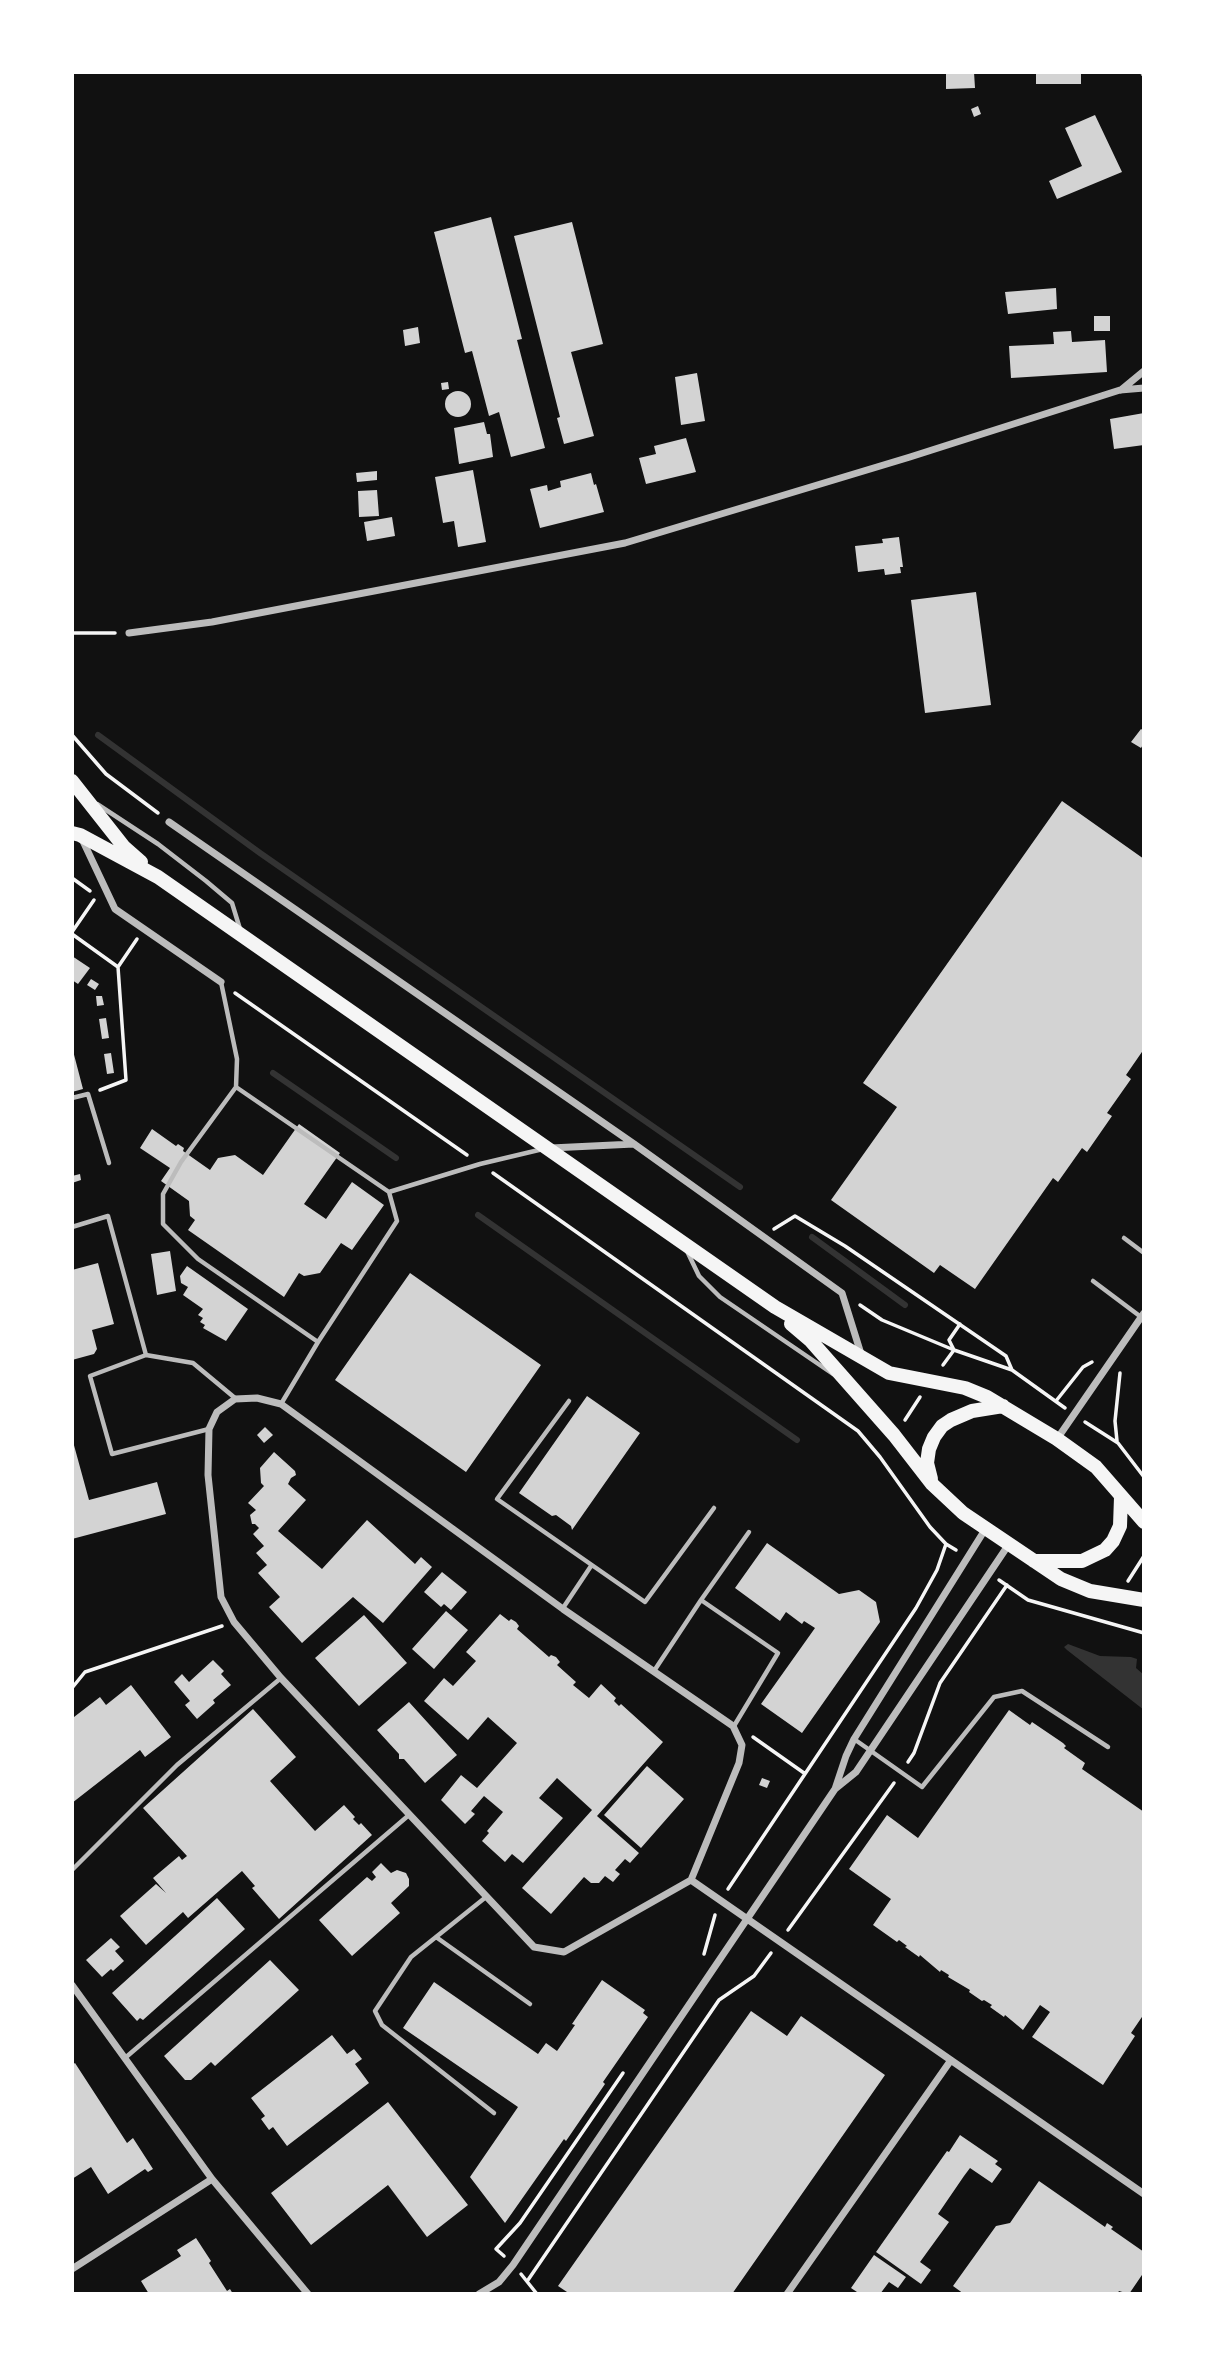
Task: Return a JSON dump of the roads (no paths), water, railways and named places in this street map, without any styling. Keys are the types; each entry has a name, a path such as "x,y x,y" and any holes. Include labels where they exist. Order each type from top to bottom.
{"main road":[{"path":"72,781 124,846 158,877"},
{"path":"76,834 158,877 775,1307 888,1373 965,1388 987,1397 1056,1438 1096,1467 1144,1522"},
{"path":"775,1307 811,1341 894,1435 932,1484 963,1513 1061,1579 1090,1591 1144,1601"},
{"path":"932,1484 927,1463 929,1449 942,1426 972,1411 1003,1406"},
{"path":"1033,1561 1082,1561 1105,1550 1120,1526 1121,1497"}],"street":[{"path":"1120,390 1144,371"},
{"path":"129,633 212,622 625,543 1120,390 1144,388"},
{"path":"169,822 634,1144 842,1293 862,1357"},
{"path":"76,834 115,908 221,982"},
{"path":"547,1148 634,1144"},
{"path":"1056,1438 1143,1315"},
{"path":"257,1398 281,1404 563,1609 733,1726 742,1745 739,1763 691,1880 564,1952 534,1947 281,1678 234,1622 221,1597 208,1475 209,1429 217,1412 235,1399 257,1398"},
{"path":"479,2294 499,2282 513,2265 835,1789 854,1740 986,1528"},
{"path":"835,1789 856,1772 871,1751 1009,1544"},
{"path":"691,1880 1144,2194"},
{"path":"72,1985 212,2179 308,2294"},
{"path":"787,2294 951,2060"},
{"path":"72,2269 212,2179"}],"lane":[{"path":"82,794 158,844 215,888 232,903 243,936"},
{"path":"221,982 237,1059 236,1087 181,1162 163,1194 163,1224 198,1259 318,1342"},
{"path":"236,1087 389,1192 397,1222 318,1342 281,1404"},
{"path":"72,1098 88,1094 109,1163"},
{"path":"389,1192 480,1164 547,1148"},
{"path":"72,1227 108,1216 146,1355"},
{"path":"1124,1238 1144,1253"},
{"path":"683,1244 699,1276 720,1297 847,1384"},
{"path":"1093,1281 1143,1315"},
{"path":"209,1429 112,1454 90,1376 146,1355 194,1363 235,1399"},
{"path":"569,1401 497,1499 645,1602 714,1508"},
{"path":"653,1672 749,1532"},
{"path":"563,1609 591,1566"},
{"path":"701,1600 778,1653 733,1726"},
{"path":"72,1870 177,1765 281,1678"},
{"path":"854,1740 922,1787 994,1697 1022,1690 1108,1747"},
{"path":"125,2058 410,1814"},
{"path":"487,1897 411,1957 375,2011 382,2025 494,2113"},
{"path":"436,1937 530,2004"}],"waterway":[{"path":"98,735 260,853 740,1187"},
{"path":"273,1073 396,1158"},
{"path":"478,1215 797,1440"},
{"path":"812,1237 905,1305"}]}
